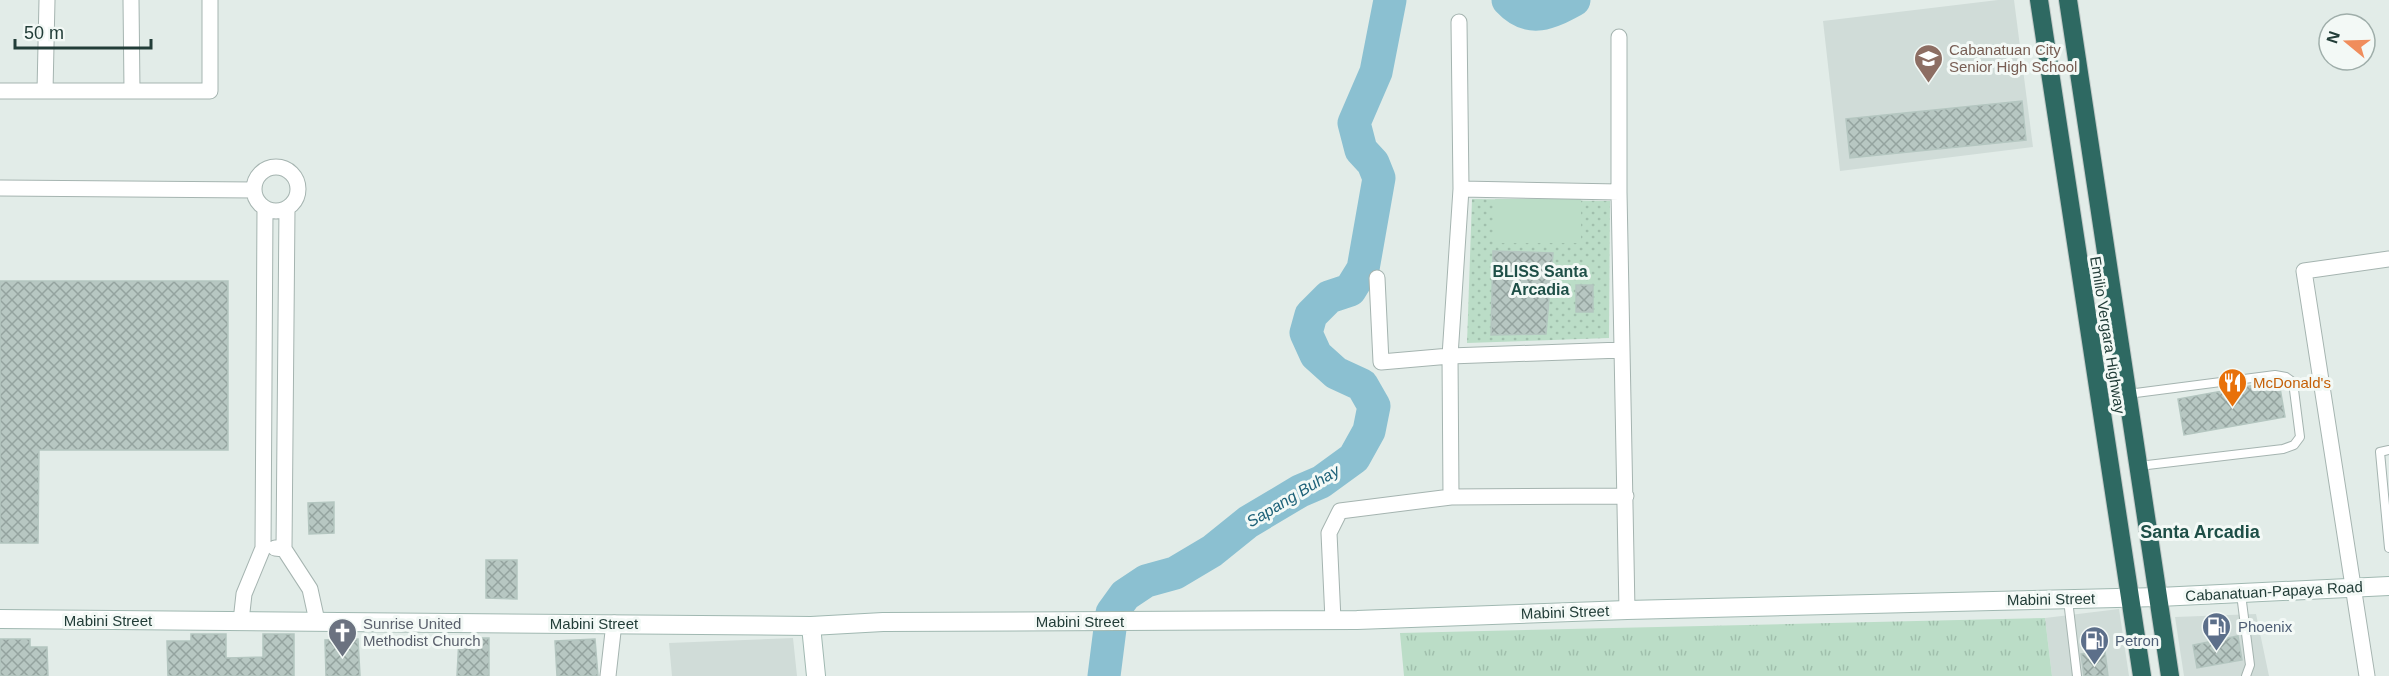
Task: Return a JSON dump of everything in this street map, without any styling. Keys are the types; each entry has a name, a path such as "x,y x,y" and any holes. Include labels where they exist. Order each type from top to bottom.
{"highway":[{"name":"Emilio Vergara Highway","path":"2039,0 2142,676"},
{"name":"Emilio Vergara Highway","path":"2068,0 2170,676"}],"main road":[{"name":"Cabanatuan-Papaya Road","path":"2159,597 2389,586"},
{"name":"Mabini Street","path":"0,619 811,626 883,622 1333,620 1627,610 2159,597"},
{"path":"811,626 816,676"}],"street":[{"path":"45,91 47,0"},
{"path":"131,0 132,90"},
{"path":"0,91 210,91 210,0"},
{"path":"1451,497 1450,356 1461,189 1459,22"},
{"path":"1619,37 1619,192 1627,610"},
{"path":"276,166 290,171 295,176 299,189 297,197 287,208 280,211 265,209 255,198 254,190 258,176 269,167 276,166"},
{"path":"0,188 254,190"},
{"path":"1461,189 1619,192"},
{"path":"287,208 284,549 310,589 317,621"},
{"path":"241,621 244,594 262,548 265,209"},
{"path":"2367,676 2304,271 2389,260"},
{"path":"1377,278 1381,362 1450,356 1622,350"},
{"path":"1333,620 1329,533 1340,511 1451,497 1626,496"},
{"path":"262,548 284,549"},
{"path":"608,676 614,623"}],"lane":[{"path":"2128,394 2275,375 2286,377 2293,382 2300,436 2294,445 2283,449 2139,466"},
{"path":"2389,450 2380,452 2389,548"},
{"path":"2241,593 2250,665 2246,676"},
{"path":"2068,599 2077,676"}],"shaded area":[{"name":"Cabanatuan City Senior High School","path":"2014,0 2033,147 1840,171 1823,21"},
{"path":"2119,609 2129,676 2052,676 2045,618"},
{"path":"2256,614 2269,676 2184,676 2175,617"},
{"path":"793,638 797,676 672,676 669,643"}],"green space":[{"path":"1472,199 1610,201 1609,338 1467,343"},
{"path":"1495,199 1581,199 1581,243 1495,243"},
{"path":"2045,618 2052,676 1404,676 1400,633"}],"building":[{"path":"2022,101 2026,140 1850,158 1846,119"},
{"path":"1493,251 1553,253 1546,334 1491,335"},
{"path":"0,281 228,281 228,450 39,450 38,543 0,543"},
{"path":"1576,285 1593,285 1593,312 1576,312"},
{"name":"McDonald's","path":"2277,381 2285,417 2184,435 2178,399"},
{"path":"334,502 334,533 309,534 308,503"},
{"path":"486,560 517,560 517,599 486,598"},
{"path":"191,634 226,634 226,658 263,657 263,634 294,634 294,676 168,676 167,641 191,641"},
{"name":"Phoenix","path":"2238,636 2242,660 2197,668 2193,645"},
{"path":"459,638 489,638 489,676 457,676"},
{"path":"0,639 30,639 30,647 47,647 48,676 0,676"},
{"name":"Sunrise United Methodist Church","path":"358,639 360,676 326,676 325,640"},
{"path":"595,639 598,676 557,676 555,641"},
{"name":"Petron","path":"2105,651 2108,676 2084,676 2081,654"}],"waterway":[{"name":"Sapang Buhay","path":"1104,676 1112,613 1125,595 1146,581 1175,573 1212,551 1248,522 1300,491 1321,482 1354,458 1369,431 1374,406 1362,385 1336,373 1316,355 1306,333 1311,315 1329,297 1350,290 1363,269 1379,178 1373,163 1361,150 1354,123 1376,72 1390,0"},
{"name":"Sapang Buhay","path":"1508,0 1524,12 1532,14 1548,12 1574,0"}],"place":[{"name":"Cabanatuan City Senior High School","path":"1928,84"},
{"name":"McDonald's","path":"2232,408"},
{"name":"Phoenix","path":"2217,652"},
{"name":"Sunrise United Methodist Church","path":"342,658"},
{"name":"Petron","path":"2094,666"}],"district":[{"name":"BLISS Santa Arcadia","path":"1540,280"},
{"name":"Santa Arcadia","path":"2200,532"}]}
